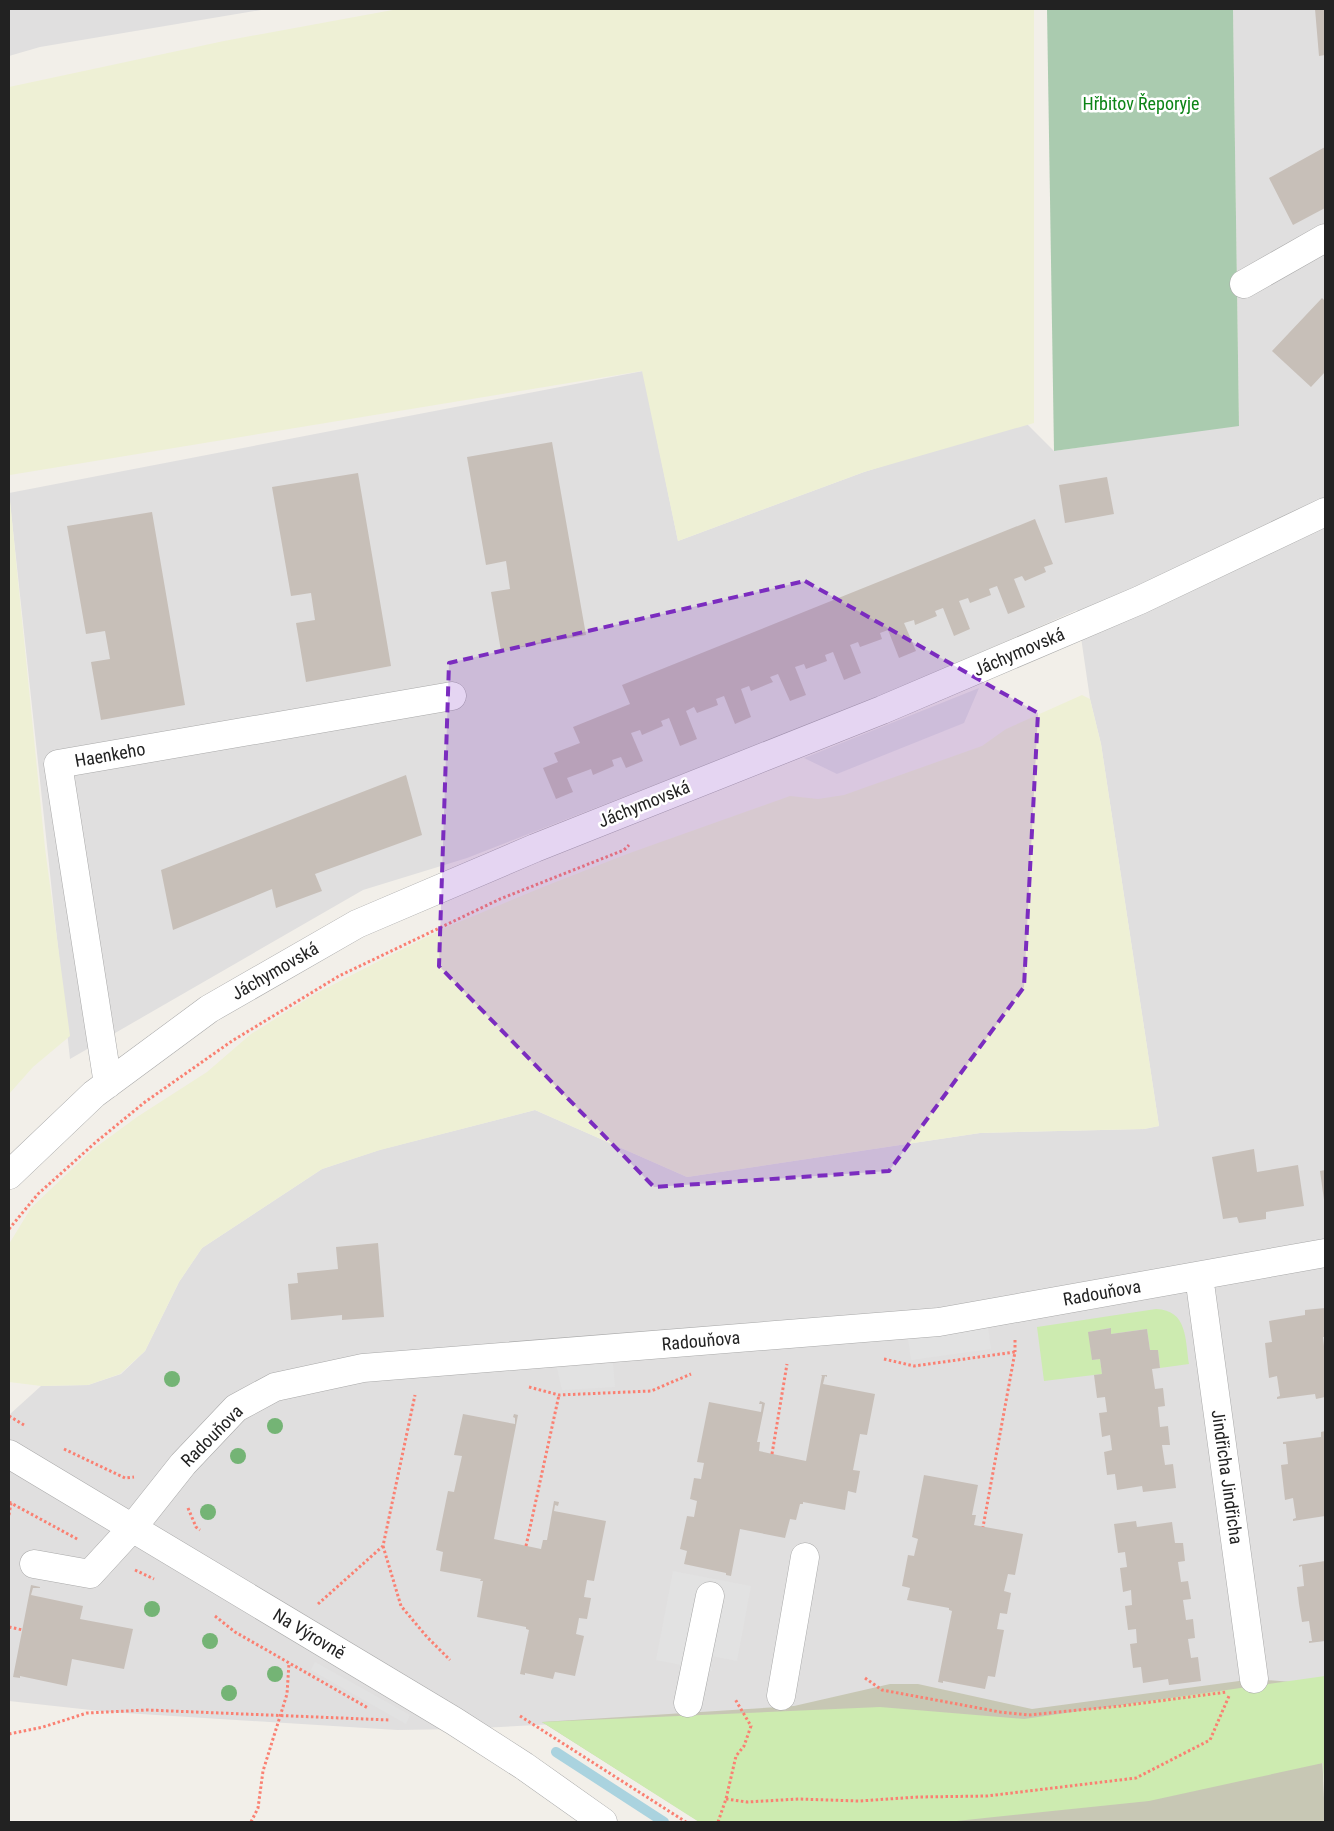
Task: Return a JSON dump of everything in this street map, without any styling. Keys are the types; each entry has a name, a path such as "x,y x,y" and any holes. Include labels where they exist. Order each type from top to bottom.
{"street":[{"path":"1244,284 1325,238"},
{"name":"Jáchymovská","path":"9,1175 94,1094 209,1009 357,924 535,848 882,710 1132,604 1325,512"},
{"name":"Haenkeho","path":"108,1084 58,764 452,696"},
{"name":"Radouňova","path":"34,1564 90,1574 133,1527 184,1464 236,1408 275,1387 363,1368 939,1322 1325,1253"},
{"name":"Jindřicha Jindřicha","path":"1199,1276 1254,1680"},
{"name":"Na Výrovně","path":"9,1454 454,1721 524,1766 603,1822"},
{"path":"780,1696 805,1557"},
{"path":"688,1703 710,1596"}],"path":[{"path":"9,1229 38,1194 96,1142 145,1102 232,1041 339,976 500,899 624,850 630,844"},
{"path":"876,1358 914,1366 1015,1352 983,1527"},
{"path":"772,1454 788,1360"},
{"path":"523,1386 559,1394 651,1391 697,1372"},
{"path":"415,1394 383,1546 401,1606 427,1637 450,1660"},
{"path":"526,1546 559,1394"},
{"path":"9,1416 32,1430"},
{"path":"62,1448 125,1478 142,1476"},
{"path":"190,1499 188,1508 196,1527 201,1531"},
{"path":"9,1515 10,1502 156,1580"},
{"path":"316,1606 383,1546"},
{"path":"214,1615 235,1632 374,1711"},
{"path":"9,1627 22,1630"},
{"path":"251,1822 258,1808 264,1772 287,1694 289,1663"},
{"path":"726,1799 747,1802 799,1799 859,1801 918,1797 987,1796 1136,1778 1210,1740 1232,1691 1120,1706 1028,1715 1000,1712 882,1690 865,1678"},
{"path":"718,1822 726,1799 736,1756 744,1746 751,1726 735,1699"},
{"path":"9,1734 43,1727 87,1714 147,1710 282,1714 389,1720 382,1716"},
{"path":"520,1716 686,1822"}],"highlighted area":[{"path":"805,581 1038,713 1024,987 889,1171 654,1187 439,966 449,663"}],"shaded area":[{"path":"9,9 267,9 40,47 9,56"},
{"path":"398,9 1034,9 1034,423 864,472 678,541 642,371 10,475 9,87 224,41"},
{"path":"1233,9 1325,9 1325,1803 1321,1707 1024,1719 879,1707 461,1729 397,1730 109,1712 9,1701 9,1415 41,1386 88,1385 121,1374 145,1351 179,1282 202,1248 322,1169 379,1150 535,1110 687,1177 980,1133 1144,1129 1159,1126 1101,744 1090,699 1077,610 880,697 467,858 363,890 70,1059 9,493 643,371 678,541 864,472 1024,421 1054,451 1239,425"},
{"path":"9,491 45,848 70,1036 33,1067 9,1094"},
{"path":"979,688 964,723 837,774 804,758"},
{"path":"1082,695 1090,699 1101,744 1159,1126 1144,1129 980,1133 687,1177 535,1110 380,1150 322,1169 202,1248 179,1282 145,1351 120,1374 88,1385 41,1386 9,1382 9,1244 31,1208 92,1150 137,1117 207,1072 251,1034 315,994 379,961 447,927 543,887 627,854 790,796 818,799 844,795 982,746 1006,729"},
{"path":"988,1327 991,1349 911,1360 908,1338"},
{"path":"613,1363 615,1387 562,1390 557,1368"},
{"path":"673,1571 751,1586 737,1661 711,1656 709,1661 712,1671 656,1660"},
{"path":"315,1662 410,1715 406,1724 311,1670"},
{"path":"1319,1678 1325,1822 700,1822 542,1722 794,1706 890,1684 918,1684 1032,1709 1254,1679 1292,1682"}],"green space":[{"name":"Hřbitov Řeporyje","path":"1047,9 1233,9 1239,426 1054,451"},
{"path":"1156,1309 1174,1315 1179,1321 1185,1336 1189,1364 1160,1368 1158,1350 1150,1350 1147,1329 1111,1334 1110,1328 1089,1332 1092,1360 1100,1359 1102,1374 1044,1381 1037,1327"},
{"path":"1325,1676 1325,1803 1323,1763 1149,1801 947,1822 699,1822 542,1722 880,1707 1024,1719"}],"building":[{"path":"1315,9 1325,9 1325,55 1319,56"},
{"path":"1325,147 1325,208 1293,225 1269,178"},
{"path":"1322,298 1325,301 1325,372 1311,387 1272,351"},
{"path":"552,442 586,635 501,651 491,592 510,589 506,561 486,565 467,457"},
{"path":"358,473 391,666 306,682 296,623 315,620 311,593 291,596 272,487"},
{"path":"1107,477 1114,514 1065,523 1059,485"},
{"path":"152,512 185,705 101,720 91,662 110,659 105,631 86,634 67,526"},
{"path":"1035,519 1053,564 1044,567 1046,572 1025,581 1022,576 1014,579 1025,607 1008,614 997,586 989,589 991,595 970,603 968,598 959,601 970,629 954,636 943,608 935,611 937,616 915,625 914,620 904,623 916,651 899,658 888,630 880,633 882,639 860,647 858,642 850,645 861,673 844,680 833,652 825,655 827,661 806,669 804,664 795,667 806,695 790,701 778,674 770,677 773,682 751,691 749,686 741,689 751,717 735,724 724,696 716,699 718,705 697,713 694,707 686,711 697,739 680,746 669,718 661,721 663,726 642,735 640,730 631,733 643,761 626,768 621,757 612,760 614,766 593,775 591,769 567,778 573,792 556,799 543,768 558,762 554,753 580,743 573,727 630,704 622,685"},
{"path":"406,775 422,835 315,874 322,891 276,908 272,889 173,930 161,870"},
{"path":"1254,1149 1257,1172 1298,1165 1304,1206 1266,1212 1266,1219 1239,1223 1237,1217 1223,1219 1212,1157"},
{"path":"1325,1170 1325,1200 1324,1200 1320,1171"},
{"path":"378,1243 384,1317 342,1320 342,1315 291,1320 288,1284 298,1283 297,1273 338,1269 336,1247"},
{"path":"1325,1308 1325,1337 1323,1337 1325,1397 1316,1399 1315,1394 1277,1399 1280,1396 1277,1376 1269,1378 1265,1343 1272,1342 1269,1321 1305,1315 1305,1310"},
{"path":"1111,1328 1111,1334 1147,1329 1150,1350 1158,1350 1160,1368 1152,1369 1155,1389 1163,1388 1165,1406 1158,1407 1160,1427 1168,1426 1170,1445 1162,1445 1165,1465 1173,1464 1176,1488 1143,1492 1142,1486 1117,1490 1115,1474 1107,1475 1104,1452 1112,1450 1110,1435 1102,1437 1099,1413 1107,1412 1105,1397 1097,1398 1094,1375 1102,1374 1100,1359 1092,1360 1088,1332"},
{"path":"821,1375 827,1375 823,1384 875,1394 867,1435 860,1434 853,1470 860,1471 856,1493 848,1491 845,1510 803,1502 803,1504 800,1504 796,1520 790,1519 785,1538 740,1529 731,1576 726,1575 726,1573 684,1564 687,1551 680,1549 687,1516 694,1517 697,1501 690,1499 694,1478 701,1479 704,1463 697,1462 709,1402 761,1412 762,1404 759,1404 760,1401 765,1403 757,1442 760,1442 759,1451 806,1461"},
{"path":"463,1414 515,1424 514,1414 518,1415 494,1539 541,1549 543,1540 547,1540 554,1501 559,1502 558,1506 555,1505 554,1511 606,1521 594,1581 587,1580 584,1597 591,1598 587,1619 579,1618 576,1634 584,1636 575,1676 555,1672 553,1679 525,1673 525,1675 520,1674 529,1630 526,1627 477,1617 483,1581 440,1571 443,1552 436,1550 448,1491 454,1492 462,1456 454,1455"},
{"path":"1325,1431 1325,1516 1293,1521 1296,1518 1293,1498 1285,1500 1281,1465 1288,1464 1286,1444 1283,1444 1283,1442 1321,1437 1321,1432"},
{"path":"924,1475 978,1485 972,1515 976,1515 974,1525 1023,1534 1015,1575 1008,1574 1004,1591 1011,1593 1007,1614 1000,1613 997,1629 1004,1630 995,1677 988,1676 985,1689 943,1681 943,1683 938,1682 952,1611 949,1608 907,1600 910,1588 902,1586 908,1555 914,1556 918,1539 912,1537"},
{"path":"1136,1521 1137,1527 1172,1522 1175,1543 1183,1543 1185,1561 1178,1562 1181,1582 1188,1581 1191,1599 1183,1600 1186,1620 1193,1619 1195,1638 1188,1639 1191,1658 1198,1657 1201,1681 1169,1685 1168,1679 1143,1683 1141,1667 1133,1668 1130,1644 1137,1643 1136,1629 1128,1630 1125,1606 1132,1605 1131,1590 1123,1592 1120,1568 1127,1567 1125,1552 1118,1553 1114,1524"},
{"path":"1325,1561 1325,1641 1309,1643 1309,1641 1312,1641 1309,1621 1302,1622 1299,1604 1297,1587 1304,1586 1302,1566 1299,1567 1299,1565"},
{"path":"31,1585 40,1588 33,1588 31,1595 83,1606 80,1619 133,1629 124,1669 72,1659 67,1686 20,1676 20,1678 13,1677"}],"waterway":[{"path":"556,1752 664,1822"}]}
